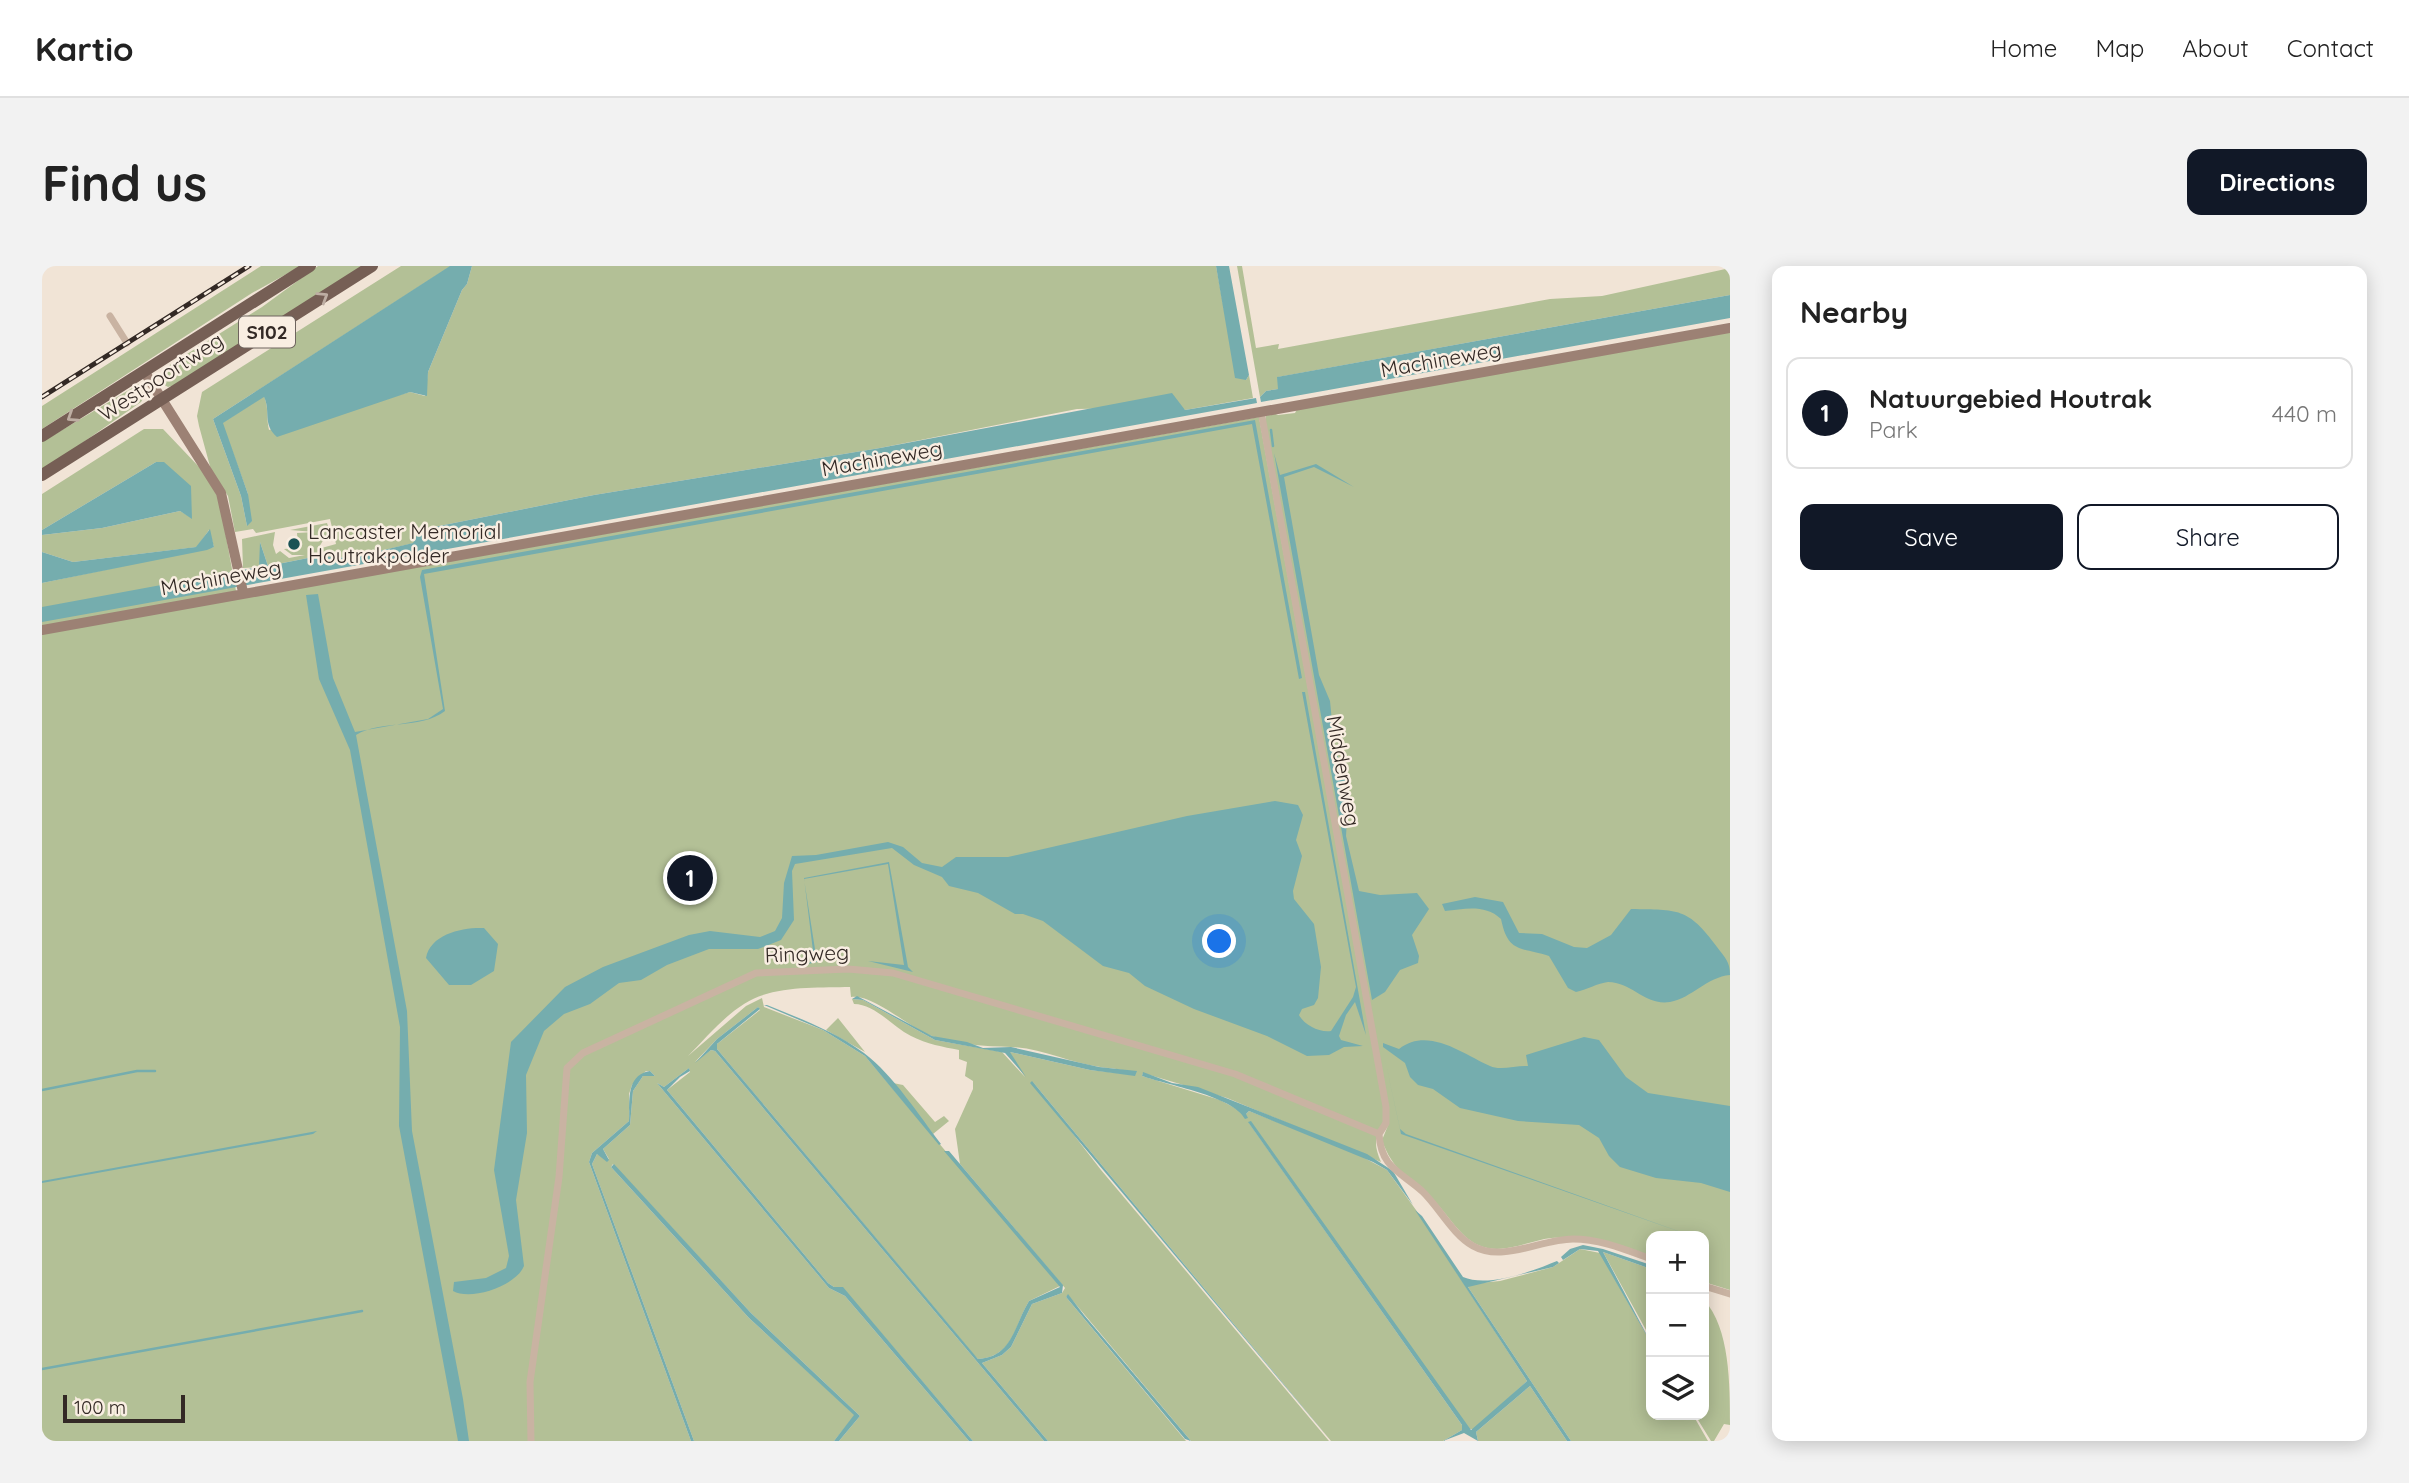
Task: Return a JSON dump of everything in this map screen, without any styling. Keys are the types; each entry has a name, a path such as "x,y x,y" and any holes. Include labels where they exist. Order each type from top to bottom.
{"main road":[{"name":"Westpoortweg","path":"42,436 310,266"},
{"name":"Westpoortweg","path":"42,475 372,266"}],"street":[{"path":"110,316 127,343"},
{"name":"Machineweg","path":"42,630 242,589 257,592 1730,328"},
{"path":"144,372 221,493 242,589"},
{"name":"Middenweg","path":"1261,411 1386,1107 1386,1123 1379,1134"},
{"name":"Ringweg","path":"531,1441 530,1382 559,1177 568,1068 583,1054 747,976 784,970 861,969 893,973 1236,1074 1379,1134"},
{"path":"1379,1134 1383,1158 1422,1191 1459,1234 1478,1248 1505,1251 1553,1241 1584,1240 1646,1257"},
{"path":"1709,1288 1730,1294"}],"green space":[{"path":"261,266 301,266 252,293 42,429 42,406"},
{"path":"318,266 364,266 175,385 168,387 161,383 160,375 171,364 262,307"},
{"path":"401,266 451,266 213,419 241,496 247,526 248,494 222,423 264,396 269,430 410,392 425,396 428,372 462,290 467,284 472,266 1216,266 1226,320 1246,380 1249,375 1253,398 1185,410 1180,407 1077,409 880,448 594,495 429,528 414,543 350,558 318,556 268,566 260,542 260,567 243,568 242,539 275,532 273,545 276,554 280,551 289,558 305,555 292,555 284,549 298,548 297,533 315,532 290,530 327,523 331,535 325,537 318,549 336,544 330,519 256,533 253,529 235,532 228,496 211,470 199,426 197,416 202,392"},
{"path":"1237,266 1242,266 1256,348 1279,344 1278,349 1550,299 1602,296 1730,268 1730,295 1278,377 1278,389 1266,391 1260,397"},
{"path":"1730,331 1730,1290 1709,1284 1709,1231 1646,1231 1646,1254 1602,1243 1563,1238 1496,1249 1478,1245 1465,1236 1433,1200 1403,1173 1386,1150 1382,1140 1389,1123 1265,421 1266,416 1273,413 1295,413 1297,409"},
{"path":"139,384 147,392 141,402 42,471 42,442"},
{"path":"1259,417 1384,1109 1384,1121 1376,1140 1381,1162 1227,1098 1143,1073 1142,1076 1220,1100 1246,1114 1249,1111 1355,1153 1387,1170 1527,1381 1475,1429 1468,1429 1251,1122 1249,1123 1462,1425 1462,1430 1443,1441 1331,1441 1032,1081 1101,1170 1329,1441 1191,1441 1068,1295 1066,1297 1186,1441 1048,1441 982,1363 1002,1355 1011,1347 1032,1304 1062,1293 1065,1288 960,1164 955,1129 973,1089 973,1081 965,1076 967,1062 959,1059 959,1050 911,1036 877,1012 854,1004 852,999 863,1000 935,1040 1002,1052 1025,1077 1010,1052 1090,1070 1135,1075 1033,1050 971,1044 932,1036 870,1000 851,997 850,987 796,989 768,993 756,998 729,1015 688,1056 746,1006 762,998 764,1007 823,1030 865,1056 1060,1286 1029,1301 1006,1346 990,1357 978,1359 974,1355 717,1049 717,1044 760,1010 758,1007 717,1039 695,1062 711,1050 715,1051 1044,1441 973,1441 843,1288 828,1283 667,1090 690,1072 689,1068 664,1087 657,1083 829,1288 845,1296 969,1441 839,1441 860,1416 751,1313 613,1164 611,1167 749,1318 855,1415 834,1441 694,1441 592,1164 597,1154 609,1159 603,1149 630,1125 633,1091 643,1076 655,1076 646,1071 632,1085 629,1094 629,1121 592,1153 589,1162 691,1441 42,1441 42,634"},
{"path":"144,429 163,429 201,469 219,498 236,591 42,627 42,583 214,547 209,530 197,547 73,562 42,552 42,535 102,528 180,511 192,518 156,462 42,530 42,494"},
{"path":"838,1018 865,1052 826,1030"},
{"path":"893,1083 903,1085 935,1122 944,1116 949,1121 933,1134"},
{"path":"1580,1249 1600,1253 1646,1334 1646,1420 1696,1420 1708,1441 1571,1441 1468,1287 1469,1284 1500,1281 1553,1267"},
{"path":"1603,1252 1646,1267 1646,1330"},
{"path":"1709,1307 1724,1341 1729,1375 1730,1425 1724,1424 1714,1441 1711,1441 1698,1420 1709,1420"},
{"path":"1530,1386 1567,1441 1478,1441 1476,1432"}],"water":[{"path":"450,266 472,266 467,284 462,290 428,372 427,396 410,392 277,437 268,422 264,397 223,423 248,494 252,521 247,526 241,496 213,419"},
{"path":"1216,266 1229,266 1249,375 1246,380 1235,378"},
{"path":"1730,295 1730,318 1261,402 1260,397 1266,391 1278,389 1277,377"},
{"path":"1172,393 1185,410 1256,398 1257,403 42,622 42,607 259,567 260,542 268,566 318,556 350,558 413,543 420,530 429,528 594,495 880,448"},
{"path":"1255,420 1302,678 1299,679 1252,424 424,574 445,711 424,721 397,725 428,719 443,709 420,577 422,570"},
{"path":"1274,453 1280,475 1316,464 1354,487 1314,467 1284,477 1319,675 1330,701 1335,752 1345,769 1349,785 1346,836 1359,891 1380,895 1417,893 1429,909 1412,935 1419,956 1418,963 1400,970 1385,992 1372,1000"},
{"path":"156,462 164,462 191,486 192,519 180,511 102,528 42,535 42,530"},
{"path":"210,529 214,547 207,550 42,583 42,552 73,562 196,547"},
{"path":"318,594 333,678 355,732 368,730 356,735 407,1011 412,1131 469,1441 458,1441 399,1126 400,1027 350,750 319,679 306,595"},
{"path":"1302,692 1305,692 1366,1035 1355,1002 1346,1015 1339,1036 1341,1040 1363,1046 1344,1047 1329,1055 1307,1056 1267,1036 1194,1009 1145,986 1129,973 1103,966 1043,921 1015,914 978,893 949,886 942,877 914,865 892,848 795,864 792,871 794,920 781,940 758,949 709,949 667,965 641,980 619,983 590,1004 564,1014 544,1031 526,1075 527,1133 516,1200 524,1266 512,1280 492,1290 471,1294 453,1291 454,1282 486,1278 506,1268 509,1256 494,1170 511,1042 565,987 603,967 689,935 710,931 760,937 775,931 782,918 784,883 792,856 816,855 888,842 903,847 922,863 942,867 956,857 1008,857 1187,816 1275,801 1298,805 1303,815 1296,840 1302,856 1293,891 1294,899 1314,924 1321,967 1318,998 1314,1005 1302,1009 1299,1015 1313,1028 1331,1031 1353,997 1356,987"},
{"path":"889,862 908,967 913,972 868,961 904,965 888,864 804,879"},
{"path":"805,883 817,962 808,964 814,959"},
{"path":"1475,897 1503,902 1519,933 1542,934 1574,947 1587,948 1611,935 1631,909 1681,913 1698,924 1707,934 1726,960 1730,975 1714,979 1670,1002 1653,1001 1617,983 1608,982 1576,992 1568,988 1549,956 1517,947 1512,943 1507,938 1501,919 1495,914 1482,909 1445,911 1442,904"},
{"path":"484,928 498,944 494,971 471,985 449,985 426,958 429,950 434,943 449,934"},
{"path":"857,996 932,1036 967,1042 983,1048 1011,1047 1099,1067 1137,1071 1135,1076 1090,1070 1010,1052 1026,1077 1005,1053 935,1040 863,1000 852,999"},
{"path":"764,1005 817,1026 864,1053 895,1084 941,1144 939,1145 865,1056 823,1030"},
{"path":"758,1007 760,1009 717,1044 717,1049 978,1359 990,1357 1006,1346 1029,1301 1060,1287 944,1151 949,1151 1063,1285 1062,1293 1032,1304 1011,1347 1002,1355 982,1363 1048,1441 1044,1441 715,1051 711,1050 695,1063 717,1039"},
{"path":"1584,1037 1599,1040 1626,1077 1648,1093 1730,1106 1730,1192 1701,1183 1656,1178 1620,1167 1609,1156 1599,1138 1579,1125 1518,1121 1460,1108 1433,1089 1418,1085 1410,1077 1405,1063 1383,1047 1383,1043 1399,1049 1422,1040 1433,1041 1457,1049 1490,1066 1504,1068 1528,1066 1526,1055"},
{"path":"1384,1055 1400,1129 1406,1134 1678,1231 1678,1231 1401,1134"},
{"path":"689,1068 690,1071 667,1090 828,1283 834,1287 843,1287 973,1441 969,1441 845,1296 829,1288 657,1083 664,1087"},
{"path":"650,1071 655,1076 643,1076 633,1091 630,1125 603,1149 609,1160 607,1162 597,1154 592,1164 694,1441 691,1441 589,1162 592,1153 629,1121 629,1098 633,1084 636,1078"},
{"path":"1143,1072 1172,1083 1198,1087 1367,1154 1393,1171 1413,1205 1387,1170 1373,1162 1249,1111 1246,1114 1248,1118 1245,1119 1238,1111 1214,1098 1142,1076"},
{"path":"1032,1081 1331,1441 1030,1083"},
{"path":"1251,1121 1471,1430 1527,1381 1415,1210 1422,1216 1463,1277 1485,1281 1523,1273 1557,1261 1559,1263 1553,1267 1468,1287 1571,1441 1567,1441 1530,1386 1476,1432 1478,1441 1464,1433 1443,1441 1462,1430 1462,1425 1248,1122"},
{"path":"317,1131 313,1134 42,1183 42,1181"},
{"path":"614,1164 751,1313 860,1416 839,1441 834,1441 854,1415 749,1318 611,1167"},
{"path":"1583,1245 1646,1263 1646,1267 1603,1252 1646,1334 1598,1251 1580,1249 1563,1260 1561,1257 1570,1249"},
{"path":"1068,1294 1191,1441 1185,1439 1066,1297"}],"waterway":[{"path":"1271,430 1273,446"},
{"path":"42,1090 137,1071 155,1071"},
{"path":"42,1369 362,1311"}],"railway":[{"path":"42,397 249,266"}],"place":[{"name":"Lancaster Memorial Houtrakpolder","path":"294,544"},
{"name":"Natuurgebied Houtrak","path":"690,878"}]}
